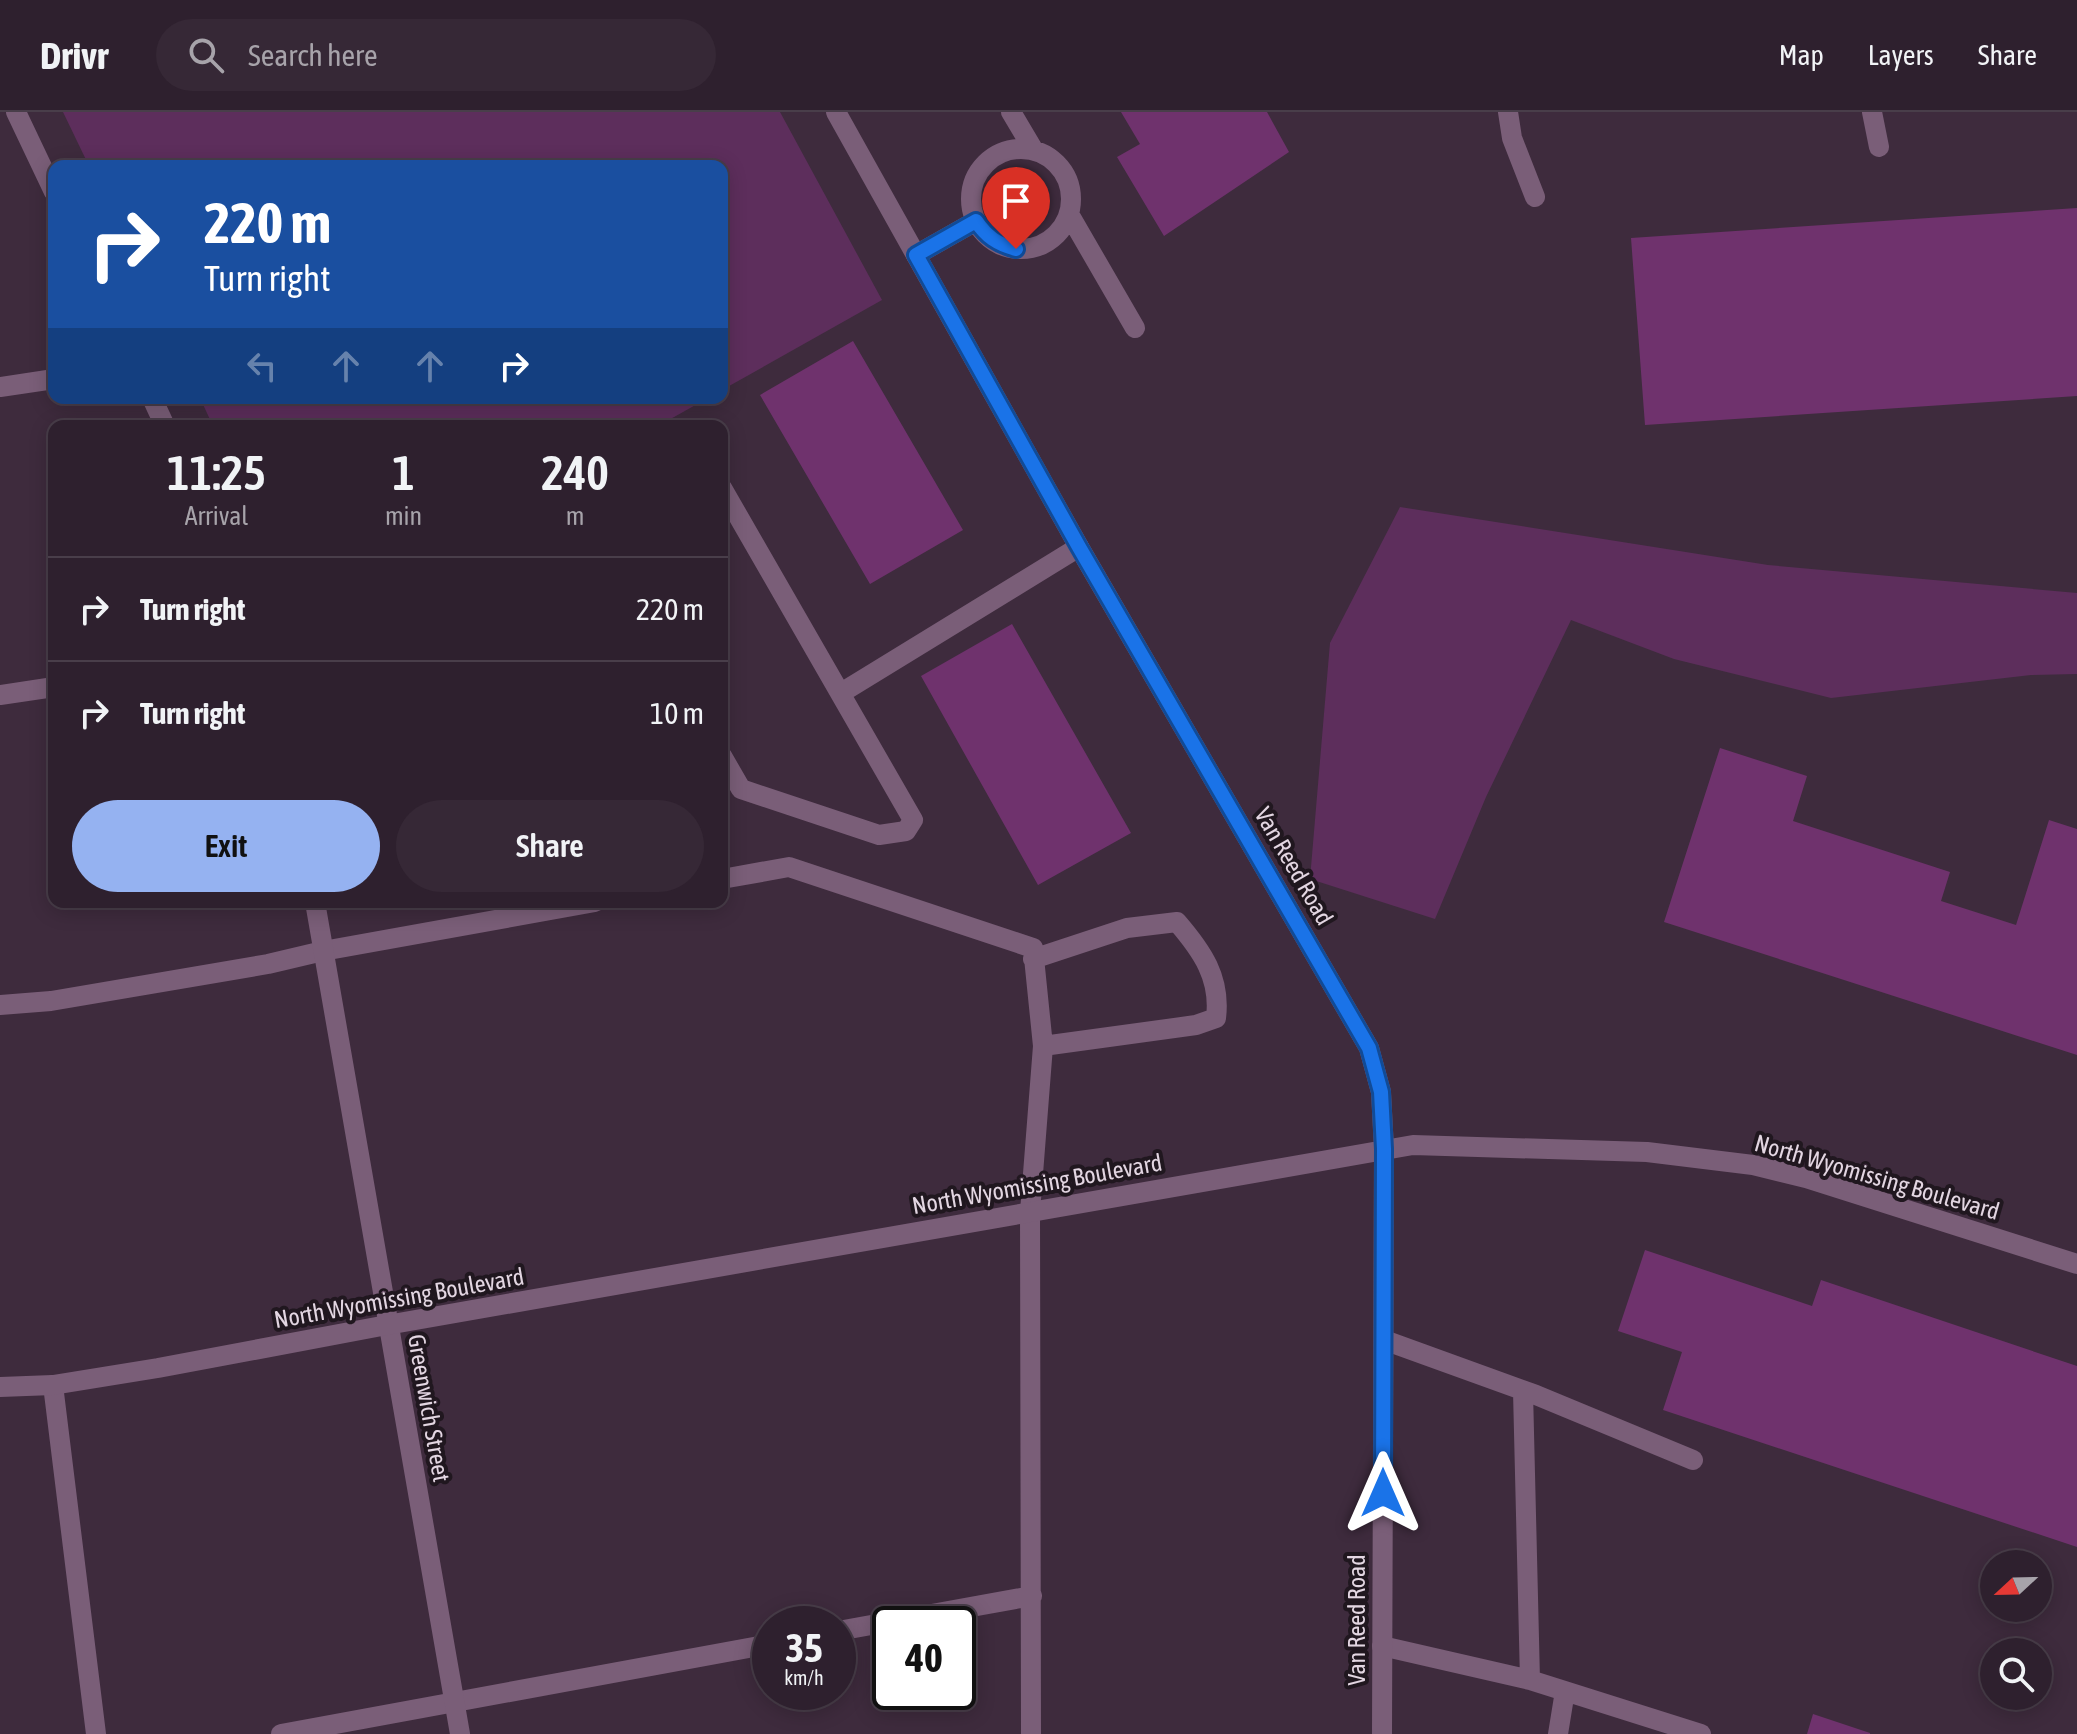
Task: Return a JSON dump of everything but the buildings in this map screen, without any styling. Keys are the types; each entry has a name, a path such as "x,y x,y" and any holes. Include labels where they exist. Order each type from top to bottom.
{"street":[{"path":"16,112 48,179"},
{"name":"Van Reed Road","path":"836,112 1079,547 1369,1048 1381,1092 1384,1149 1382,1734"},
{"path":"1011,112 1033,149"},
{"path":"1508,112 1512,138 1535,197"},
{"path":"1872,112 1879,147"},
{"path":"1016,148 1033,149 1048,156 1060,167 1068,181 1072,198 1069,214 1062,230 1049,241 1033,248 1016,249 1000,245 986,235 976,221 971,190 977,174 987,161 1001,152 1016,148"},
{"path":"1069,214 1135,328"},
{"path":"916,255 976,221"},
{"path":"0,387 48,380"},
{"path":"728,498 913,820 906,831 879,835 741,789 728,766"},
{"path":"841,693 1079,547"},
{"path":"0,695 48,688"},
{"path":"728,878 789,867 1033,948 1043,1046 1030,1212 1031,1734"},
{"name":"Greenwich Street","path":"316,908 460,1734"},
{"path":"0,1005 51,1001 268,964 323,951 562,908"},
{"path":"1033,959 1127,928 1177,922 1200,949 1219,996 1216,1018 1196,1025 1043,1046"},
{"name":"North Wyomissing Boulevard","path":"0,1387 53,1385 158,1368 1413,1145 1630,1152 1703,1157 1753,1165 1806,1178 2077,1264"},
{"path":"1384,1340 1523,1391 1693,1460"},
{"path":"53,1385 96,1734"},
{"path":"1523,1391 1530,1680"},
{"path":"856,1628 1032,1596"},
{"path":"1382,1646 1530,1680 1701,1734"},
{"path":"281,1734 752,1647"},
{"path":"1558,1734 1565,1691"}],"shaded area":[{"path":"63,112 780,112 882,300 728,387 728,160 86,160"},
{"path":"203,404 697,404 669,420 210,420"},
{"path":"1400,507 1768,565 2077,593 2077,674 2031,675 1831,698 1674,659 1571,620 1486,797 1435,919 1310,879 1330,643"}],"route":[{"path":"1016,249 1000,245 986,235 976,221 916,255 1079,547 1369,1048 1381,1092 1384,1149 1383,1493"}]}
